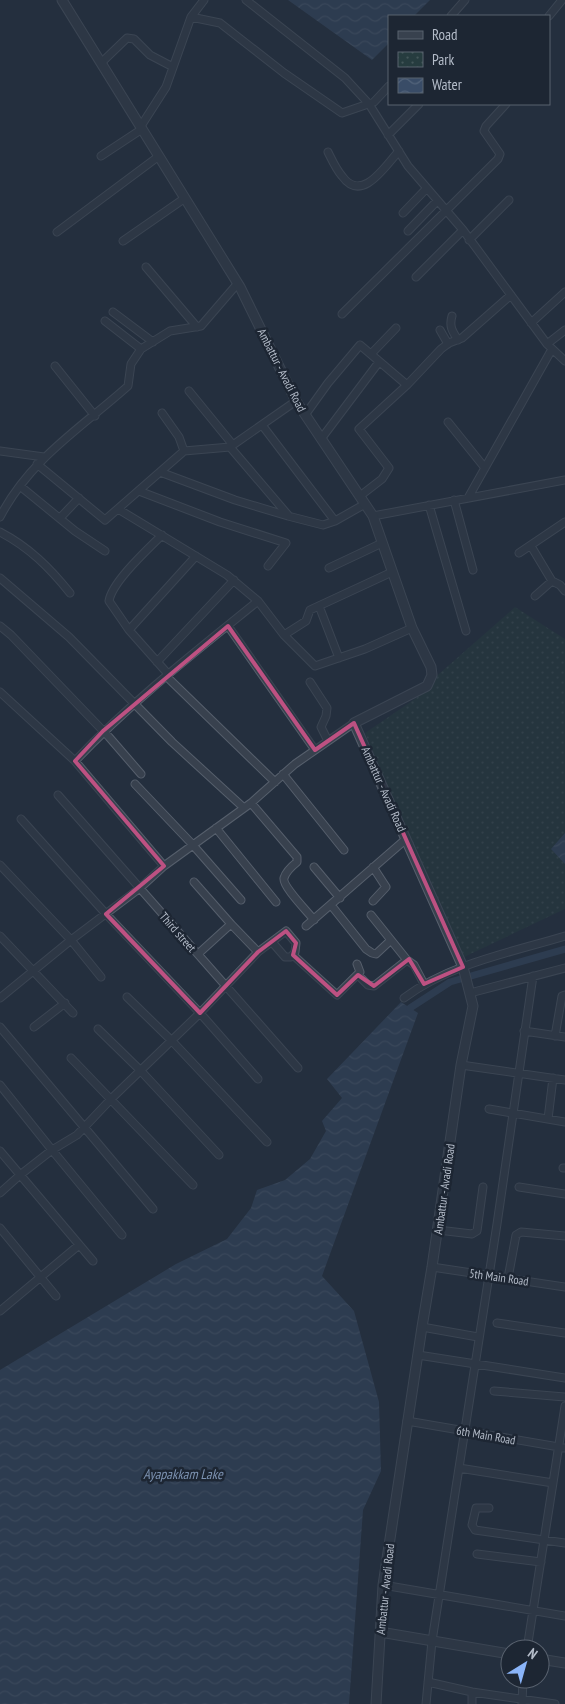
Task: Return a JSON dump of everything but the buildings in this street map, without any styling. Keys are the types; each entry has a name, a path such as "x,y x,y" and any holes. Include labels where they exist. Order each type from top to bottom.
{"street":[{"name":"Ambattur - Avadi Road","path":"62,0 238,283 305,416 373,516 412,628 431,667 432,675 429,682 421,690 354,723 464,969 473,1006 461,1065 438,1230 383,1584 376,1704"},
{"path":"101,156 141,127 166,87 191,17 204,0"},
{"path":"246,0 345,78 369,104 408,166 462,230 549,346 565,361"},
{"path":"452,15 465,0"},
{"path":"550,15 562,0"},
{"path":"191,17 220,22 284,73 342,113 374,102 388,87"},
{"path":"102,63 127,38 130,38 134,39 160,62 173,67"},
{"path":"388,135 418,105"},
{"path":"342,314 498,159 500,154 498,148 484,131 486,126 505,105"},
{"path":"328,152 342,177 357,187 373,181 399,151"},
{"path":"57,232 159,156"},
{"path":"403,213 427,188"},
{"path":"122,242 185,198"},
{"path":"469,240 509,200"},
{"path":"408,231 437,201"},
{"path":"416,277 462,230"},
{"path":"146,267 197,327"},
{"path":"0,517 9,499 37,464 128,386 131,364 141,349 170,331 201,326 238,283"},
{"path":"531,323 565,292"},
{"path":"360,496 382,479 389,468 359,429 448,344 462,338 511,295"},
{"path":"113,312 153,342"},
{"path":"452,316 450,323 458,340"},
{"path":"105,321 141,349"},
{"path":"371,354 396,328"},
{"path":"440,330 448,344"},
{"path":"468,498 549,346 565,330"},
{"path":"305,416 328,383 360,345 407,385"},
{"path":"322,439 379,362"},
{"path":"55,366 94,416"},
{"path":"189,391 288,516"},
{"path":"37,464 105,520 184,451 232,446 296,401"},
{"path":"162,413 179,437 184,451"},
{"path":"448,422 485,468"},
{"path":"262,425 335,521"},
{"path":"0,451 44,457"},
{"path":"160,472 234,500 323,525 335,521 365,504"},
{"path":"373,516 565,480"},
{"path":"20,486 75,531 105,552"},
{"path":"139,491 220,522 286,543 268,566"},
{"path":"60,518 78,498"},
{"path":"0,499 9,499"},
{"path":"454,500 473,570"},
{"path":"429,505 466,631"},
{"path":"118,509 234,580 258,601 284,634 315,666 365,649 412,628"},
{"path":"519,553 565,522"},
{"path":"0,532 36,555 70,593"},
{"path":"162,535 130,568 110,595 110,601 129,630 167,675 275,782"},
{"path":"329,568 382,543"},
{"path":"531,546 552,582 560,585 565,591"},
{"path":"129,630 196,556"},
{"path":"284,634 306,621 310,610 392,572"},
{"path":"0,578 69,637 172,742 244,808"},
{"path":"156,662 234,580"},
{"path":"535,596 552,582"},
{"path":"75,761 103,731 167,675 258,601"},
{"path":"318,606 339,658"},
{"path":"0,626 11,635 103,731 141,774"},
{"path":"228,626 315,750"},
{"path":"310,682 327,708 321,727 328,741"},
{"path":"0,692 75,761 164,866"},
{"path":"0,998 71,940 140,888 192,844 251,803 283,774 354,723"},
{"path":"283,774 344,850"},
{"path":"135,784 192,844 241,900"},
{"name":"Third street","path":"58,795 298,1068"},
{"path":"251,803 297,857 297,862 289,869 284,882 289,891 314,920"},
{"path":"21,819 106,914 200,1013 258,1079"},
{"path":"216,828 276,902"},
{"path":"306,926 406,839"},
{"path":"0,865 71,940 101,977"},
{"path":"314,867 340,898"},
{"path":"373,867 386,887 373,901"},
{"path":"194,882 230,924 258,952"},
{"path":"331,905 366,949 372,953 376,954 391,940"},
{"path":"371,915 414,966 424,984"},
{"path":"198,954 230,924"},
{"path":"0,1194 20,1175 52,1150 77,1135 140,1070 200,1013 258,952 286,931 296,943 296,952 285,958 272,942"},
{"path":"0,936 73,1013"},
{"path":"404,998 424,984 565,936"},
{"path":"293,955 337,995 358,975 360,970 357,964"},
{"path":"358,975 368,985 374,986 407,960"},
{"path":"469,989 565,968"},
{"path":"426,1704 432,1641 532,976"},
{"path":"555,1036 562,996 565,995"},
{"path":"127,997 172,1040 267,1142"},
{"path":"34,1028 65,1003"},
{"path":"0,1027 153,1210"},
{"path":"98,1029 140,1070 219,1155"},
{"path":"524,1031 565,1038"},
{"path":"70,1058 193,1185"},
{"path":"461,1065 565,1080"},
{"path":"548,1119 554,1078"},
{"path":"0,1085 122,1235"},
{"path":"489,1109 565,1122"},
{"path":"0,1151 93,1261"},
{"path":"519,1187 565,1194"},
{"path":"438,1230 472,1234 478,1231 483,1188"},
{"path":"0,1228 56,1296"},
{"path":"508,1278 516,1235 521,1232 565,1236"},
{"path":"0,1310 79,1245"},
{"name":"5th Main Road","path":"432,1267 565,1287"},
{"path":"497,1323 565,1333"},
{"path":"422,1327 478,1337"},
{"path":"418,1355 565,1378"},
{"path":"494,1391 565,1398"},
{"path":"529,1639 544,1540 562,1448 565,1406"},
{"name":"6th Main Road","path":"407,1421 562,1448"},
{"path":"458,1468 554,1483"},
{"path":"489,1508 476,1508 472,1525 475,1530 565,1543"},
{"path":"477,1554 541,1562"},
{"path":"383,1584 565,1616"},
{"path":"380,1632 500,1652"},
{"path":"550,1661 565,1663"},
{"path":"428,1682 521,1702 555,1704"},
{"path":"521,1702 522,1689"},
{"path":"472,1692 472,1704"}],"highlighted area":[{"path":"228,626 315,750 354,723 463,967 424,984 409,959 374,986 358,975 337,995 293,955 296,943 286,931 258,952 200,1013 106,914 164,866 75,761 103,731"}],"green space":[{"path":"515,607 565,639 565,909 462,958 365,733 425,692 432,680"}],"water":[{"path":"288,0 430,0 415,15 388,15 388,44 372,60"},
{"path":"565,833 565,864 551,849"},
{"name":"Ayapakkam Lake","path":"401,1002 418,1013 322,1276 354,1311 379,1402 381,1471 363,1510 349,1704 0,1704 0,1370 176,1264 227,1239 251,1208 257,1190 285,1180 310,1159 326,1131 322,1121 342,1098 327,1079"}],"waterway":[{"path":"410,1008 450,982 565,949"}]}
